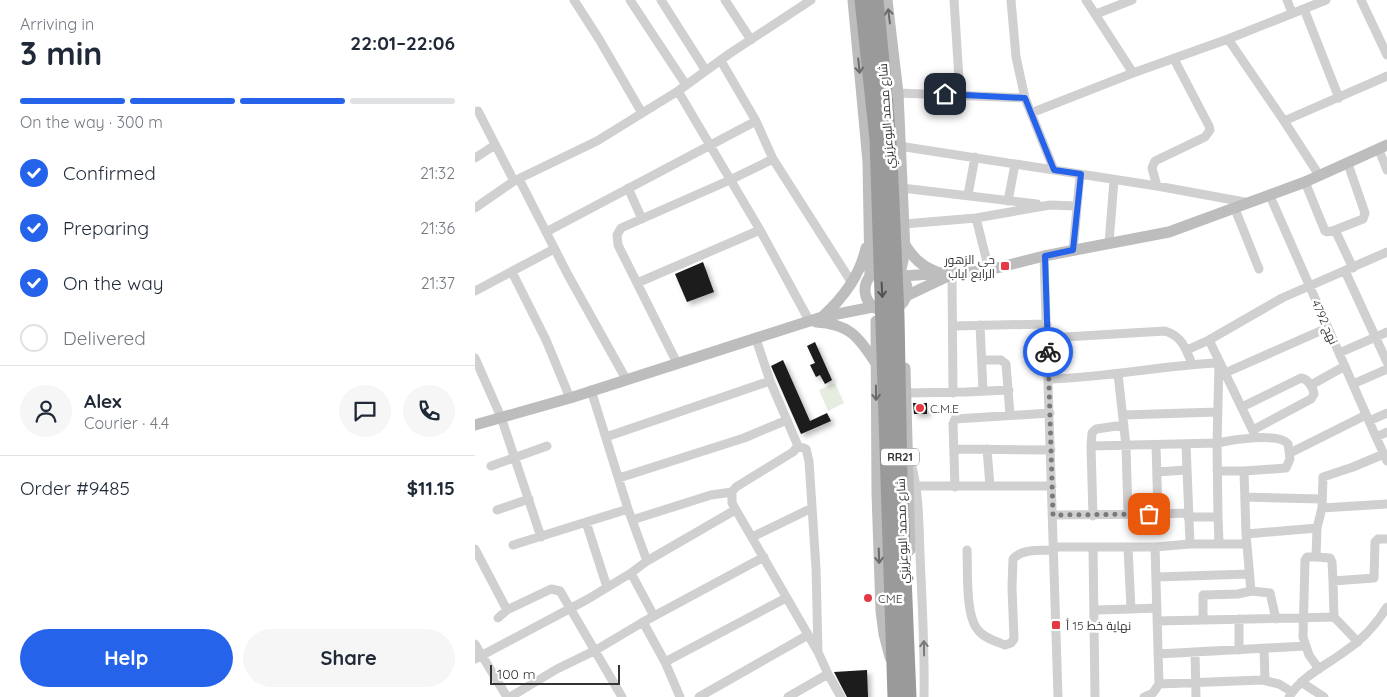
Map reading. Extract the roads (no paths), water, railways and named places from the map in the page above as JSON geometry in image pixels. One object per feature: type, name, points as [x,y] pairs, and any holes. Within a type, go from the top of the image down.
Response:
[{"type":"highway","name":"شارع محمد البوعزيزي","points":[[862,0],[877,139],[892,226]]},
{"type":"highway","name":"شارع محمد البوعزيزي","points":[[876,0],[888,130],[892,226]]},
{"type":"highway","name":"RR21","points":[[880,366],[891,335],[892,226]]},
{"type":"highway","name":"شارع محمد البوعزيزي","points":[[891,335],[900,479],[909,697]]},
{"type":"highway","name":"شارع محمد البوعزيزي","points":[[880,366],[895,697]]},
{"type":"main road","points":[[853,0],[868,162],[868,278],[864,293],[869,303],[875,308],[880,366]]},
{"type":"main road","points":[[887,0],[898,93],[901,188],[892,226],[915,260],[923,266],[942,273],[952,274]]},
{"type":"main road","points":[[826,316],[853,296],[868,278],[878,270],[887,268],[902,275],[952,274],[989,270],[1073,250],[1169,232],[1270,196],[1348,164],[1383,147]]},
{"type":"main road","points":[[826,316],[852,283],[863,261],[869,237]]},
{"type":"main road","points":[[904,243],[902,275],[907,286],[905,299],[906,393],[911,615],[907,654]]},
{"type":"main road","points":[[475,425],[570,398],[826,316],[875,308],[892,310],[905,299],[952,274]]},
{"type":"main road","points":[[810,322],[833,324],[848,329],[862,342],[880,366]]},
{"type":"street","points":[[573,0],[599,39],[642,113]]},
{"type":"street","points":[[630,0],[686,85]]},
{"type":"street","points":[[661,0],[706,71]]},
{"type":"street","points":[[725,0],[751,40]]},
{"type":"street","points":[[954,0],[961,95]]},
{"type":"street","points":[[1011,0],[1016,57],[1025,98],[1054,170]]},
{"type":"street","points":[[1086,0],[1133,72]]},
{"type":"street","points":[[1096,14],[1132,0]]},
{"type":"street","points":[[1287,0],[1292,13]]},
{"type":"street","points":[[1031,113],[1133,72],[1228,39],[1326,0]]},
{"type":"street","points":[[1361,0],[1387,55]]},
{"type":"street","points":[[475,207],[517,180],[597,141],[678,91],[804,1]]},
{"type":"street","points":[[1304,9],[1339,98]]},
{"type":"street","points":[[1228,39],[1319,175]]},
{"type":"street","points":[[1157,186],[1152,168],[1155,160],[1205,137],[1210,130],[1174,59]]},
{"type":"street","points":[[721,61],[756,121],[773,159],[852,283]]},
{"type":"street","points":[[1284,121],[1387,76]]},
{"type":"street","points":[[678,91],[760,230],[810,322]]},
{"type":"street","points":[[898,93],[1025,98]]},
{"type":"street","points":[[478,111],[495,145],[517,180],[626,379]]},
{"type":"street","points":[[546,232],[756,121]]},
{"type":"street","points":[[475,158],[495,145]]},
{"type":"street","points":[[899,146],[975,156],[1250,203]]},
{"type":"street","points":[[1383,147],[1387,170]]},
{"type":"street","points":[[969,195],[975,156]]},
{"type":"street","points":[[677,363],[618,245],[617,235],[621,228],[731,180],[773,159]]},
{"type":"street","points":[[1008,201],[1015,164]]},
{"type":"street","points":[[1305,182],[1327,232],[1363,220],[1365,215],[1348,164]]},
{"type":"street","points":[[1073,250],[1076,206],[1081,174]]},
{"type":"street","points":[[1109,243],[1114,180]]},
{"type":"street","points":[[628,188],[642,219]]},
{"type":"street","points":[[901,188],[1008,201],[1076,206]]},
{"type":"street","name":"نهج 4792","points":[[1270,196],[1385,457]]},
{"type":"street","points":[[892,226],[976,218],[1050,205]]},
{"type":"street","points":[[1235,209],[1259,269]]},
{"type":"street","points":[[976,218],[989,270]]},
{"type":"street","points":[[637,283],[760,230]]},
{"type":"street","points":[[1335,230],[1375,337],[1387,362]]},
{"type":"street","points":[[475,291],[554,249]]},
{"type":"street","points":[[1187,350],[1209,340],[1274,302],[1387,252]]},
{"type":"street","points":[[1045,256],[1058,697]]},
{"type":"street","points":[[512,272],[546,340],[570,398]]},
{"type":"street","points":[[952,274],[953,392]]},
{"type":"street","points":[[953,326],[1047,324]]},
{"type":"street","points":[[980,325],[983,391]]},
{"type":"street","points":[[1225,373],[1327,328]]},
{"type":"street","points":[[1048,338],[1165,331],[1180,338],[1192,364]]},
{"type":"street","points":[[1339,353],[1387,332]]},
{"type":"street","points":[[756,338],[770,381],[798,446],[806,449],[808,456],[818,652]]},
{"type":"street","points":[[1209,340],[1255,434]]},
{"type":"street","points":[[475,358],[516,457],[541,537]]},
{"type":"street","points":[[982,360],[1005,361],[1010,415]]},
{"type":"street","points":[[1048,379],[1081,378],[1192,364],[1219,363]]},
{"type":"street","points":[[1219,363],[1217,412],[1219,544]]},
{"type":"street","points":[[1311,385],[1345,366]]},
{"type":"street","points":[[1353,384],[1387,369]]},
{"type":"street","points":[[1119,374],[1126,446],[1127,514]]},
{"type":"street","points":[[1091,446],[1217,443],[1240,439],[1255,434],[1311,400],[1314,394],[1311,385],[1301,378],[1242,407]]},
{"type":"street","points":[[606,437],[770,381]]},
{"type":"street","points":[[591,390],[628,509],[647,561]]},
{"type":"street","points":[[906,393],[1009,390]]},
{"type":"street","points":[[1093,516],[1091,446],[1093,430],[1123,420],[1217,412]]},
{"type":"street","points":[[955,487],[953,424],[955,419],[1050,413]]},
{"type":"street","points":[[1290,453],[1367,418],[1387,413]]},
{"type":"street","points":[[619,478],[744,438],[787,420]]},
{"type":"street","points":[[1376,437],[1387,432]]},
{"type":"street","points":[[1217,471],[1286,468],[1290,462],[1290,453],[1285,440],[1255,434]]},
{"type":"street","points":[[1186,444],[1190,544]]},
{"type":"street","points":[[1155,445],[1158,514]]},
{"type":"street","points":[[491,466],[547,446]]},
{"type":"street","points":[[798,446],[793,452],[737,487],[732,492],[731,498],[735,510],[818,652],[841,697]]},
{"type":"street","points":[[954,449],[1051,450]]},
{"type":"street","points":[[987,449],[990,486]]},
{"type":"street","points":[[907,453],[912,465],[915,486],[923,610],[924,697]]},
{"type":"street","points":[[1316,557],[1317,528],[1322,503],[1323,477],[1385,457]]},
{"type":"street","points":[[1157,472],[1186,470]]},
{"type":"street","points":[[1244,471],[1251,592]]},
{"type":"street","points":[[915,486],[1053,486]]},
{"type":"street","points":[[632,520],[711,495],[732,492]]},
{"type":"street","points":[[1245,497],[1322,503],[1387,504]]},
{"type":"street","points":[[497,510],[529,499]]},
{"type":"street","points":[[751,537],[812,508]]},
{"type":"street","points":[[513,545],[628,509]]},
{"type":"street","points":[[478,657],[571,608],[735,510]]},
{"type":"street","points":[[1053,515],[1158,514],[1218,517]]},
{"type":"street","points":[[586,522],[607,587]]},
{"type":"street","points":[[967,550],[973,622],[981,633],[1005,645],[1011,643],[1014,639],[1013,559],[1018,554],[1054,549],[1093,547],[1129,548],[1219,544],[1317,528]]},
{"type":"street","points":[[1333,581],[1374,578],[1375,542],[1387,540]]},
{"type":"street","points":[[1093,547],[1095,697]]},
{"type":"street","points":[[1143,697],[1153,693],[1159,684],[1155,547]]},
{"type":"street","points":[[1129,548],[1131,610]]},
{"type":"street","points":[[475,549],[507,610]]},
{"type":"street","points":[[475,644],[478,657],[509,697],[764,557]]},
{"type":"street","points":[[1319,669],[1305,646],[1302,618],[1305,560],[1307,557],[1329,558],[1331,560],[1334,617],[1358,642]]},
{"type":"street","points":[[631,573],[654,616]]},
{"type":"street","points":[[1156,577],[1249,574]]},
{"type":"street","points":[[498,618],[507,610],[551,589],[560,591],[622,697]]},
{"type":"street","points":[[1203,620],[1201,597],[1204,594],[1251,592],[1270,593],[1276,619]]},
{"type":"street","points":[[665,662],[786,598]]},
{"type":"street","points":[[1095,610],[1157,608]]},
{"type":"street","points":[[1159,684],[1265,680],[1279,684],[1290,695],[1301,682],[1358,642],[1386,612]]},
{"type":"street","points":[[1157,620],[1334,617]]},
{"type":"street","points":[[1239,619],[1239,650]]},
{"type":"street","points":[[643,622],[665,662],[680,697]]},
{"type":"street","points":[[699,697],[808,635]]},
{"type":"street","points":[[1158,654],[1305,646]]},
{"type":"street","points":[[1263,648],[1265,680]]},
{"type":"street","points":[[1195,652],[1196,697]]},
{"type":"street","points":[[788,697],[828,674]]},
{"type":"street","points":[[1301,682],[1324,697]]},
{"type":"place","name":"حي الزهور الرابع اياب","points":[[1005,266]]},
{"type":"place","name":"C.M.E","points":[[920,408]]},
{"type":"place","name":"CME","points":[[868,598]]},
{"type":"place","name":"نهاية خط 15 أ","points":[[1056,625]]}]
